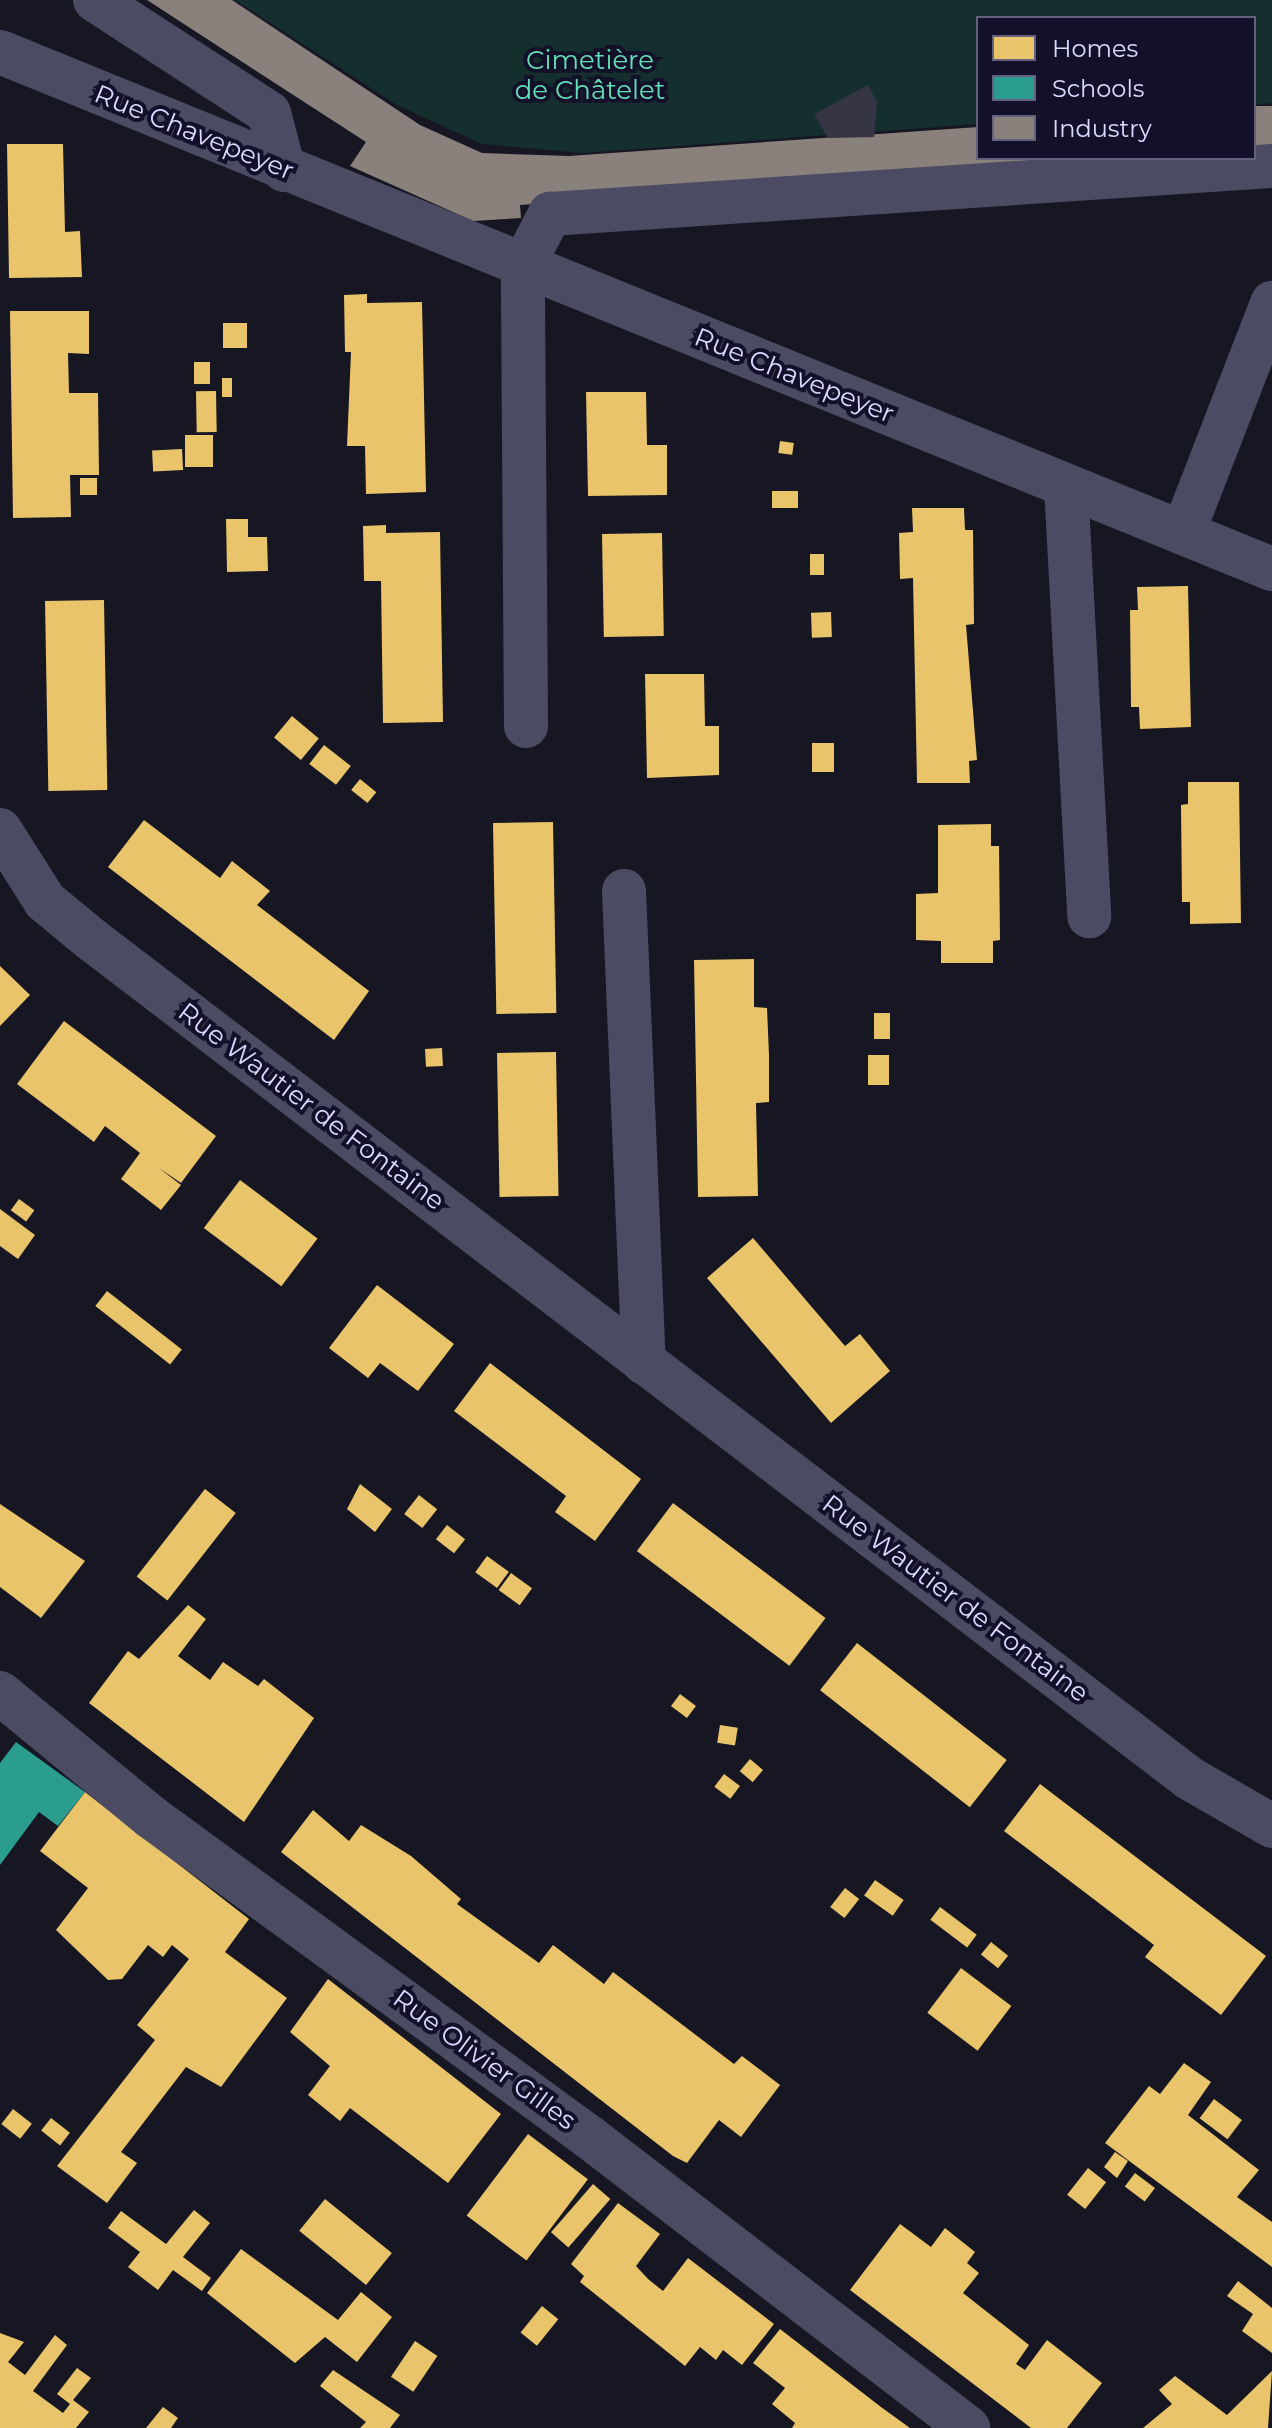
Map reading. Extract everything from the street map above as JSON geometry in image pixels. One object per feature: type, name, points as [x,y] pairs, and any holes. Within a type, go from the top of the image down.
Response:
[{"type":"street","points":[[95,0],[269,113],[284,170]]},
{"type":"street","name":"Rue Chavepeyer","points":[[0,52],[1272,569]]},
{"type":"street","points":[[526,726],[523,266],[550,214],[1272,166]]},
{"type":"street","points":[[1183,533],[1272,303]]},
{"type":"street","points":[[1066,486],[1089,916]]},
{"type":"street","name":"Rue Wautier de Fontaine","points":[[0,830],[45,901],[91,939],[1189,1778],[1272,1826]]},
{"type":"street","points":[[624,891],[644,1363]]},
{"type":"street","name":"Rue Olivier Gilles","points":[[0,1693],[151,1817],[589,2137],[968,2428]]},
{"type":"green space","name":"Cimetière de Châtelet","points":[[235,0],[1272,0],[1272,103],[1256,105],[1256,16],[976,16],[976,124],[581,153],[482,144],[397,105]]},
{"type":"building: Homes","points":[[7,144],[63,144],[65,232],[80,231],[82,277],[9,278]]},
{"type":"building: Homes","points":[[367,294],[367,303],[422,302],[426,492],[366,494],[365,446],[347,446],[351,352],[345,352],[344,295]]},
{"type":"building: Homes","points":[[10,311],[89,311],[89,354],[68,353],[69,393],[98,393],[99,475],[70,475],[71,517],[13,518]]},
{"type":"building: Homes","points":[[223,323],[247,323],[247,348],[223,348]]},
{"type":"building: Homes","points":[[194,362],[210,362],[210,384],[194,384]]},
{"type":"building: Homes","points":[[222,378],[232,378],[232,397],[222,397]]},
{"type":"building: Homes","points":[[196,391],[216,391],[217,432],[197,432]]},
{"type":"building: Homes","points":[[586,392],[646,392],[647,445],[667,445],[667,495],[588,496]]},
{"type":"building: Homes","points":[[185,435],[213,435],[213,467],[185,467]]},
{"type":"building: Homes","points":[[780,441],[794,443],[792,455],[778,453]]},
{"type":"building: Homes","points":[[182,449],[183,470],[153,472],[152,451]]},
{"type":"building: Homes","points":[[80,478],[97,478],[97,495],[80,495]]},
{"type":"building: Homes","points":[[772,491],[798,491],[798,508],[772,508]]},
{"type":"building: Homes","points":[[912,508],[964,508],[965,530],[973,530],[974,624],[966,625],[977,760],[969,761],[970,783],[917,783],[913,578],[900,579],[899,533],[913,532]]},
{"type":"building: Homes","points":[[226,519],[248,519],[248,537],[267,537],[268,571],[227,572]]},
{"type":"building: Homes","points":[[386,525],[386,533],[440,532],[443,722],[383,723],[381,581],[364,581],[363,526]]},
{"type":"building: Homes","points":[[662,533],[664,636],[604,637],[602,534]]},
{"type":"building: Homes","points":[[810,554],[824,554],[824,575],[810,575]]},
{"type":"building: Homes","points":[[1188,586],[1191,727],[1140,729],[1139,707],[1131,707],[1130,610],[1138,610],[1137,587]]},
{"type":"building: Homes","points":[[104,600],[107,790],[48,791],[45,601]]},
{"type":"building: Homes","points":[[831,612],[832,637],[812,638],[811,613]]},
{"type":"building: Homes","points":[[645,674],[704,674],[705,726],[719,726],[719,775],[647,778]]},
{"type":"building: Homes","points":[[292,716],[319,738],[301,760],[274,737]]},
{"type":"building: Homes","points":[[812,743],[834,743],[834,772],[812,772]]},
{"type":"building: Homes","points":[[324,745],[351,766],[336,785],[309,764]]},
{"type":"building: Homes","points":[[360,779],[376,792],[368,803],[351,790]]},
{"type":"building: Homes","points":[[1188,782],[1239,782],[1241,923],[1190,924],[1190,902],[1182,902],[1181,805],[1188,804]]},
{"type":"building: Homes","points":[[144,820],[220,878],[232,861],[270,891],[257,905],[369,991],[334,1040],[108,867]]},
{"type":"building: Homes","points":[[553,822],[556,1013],[496,1014],[493,823]]},
{"type":"building: Homes","points":[[991,824],[991,846],[999,846],[1000,940],[993,941],[993,963],[941,963],[941,941],[916,940],[916,894],[938,893],[938,825]]},
{"type":"building: Homes","points":[[754,959],[754,1007],[767,1008],[769,1055],[769,1102],[756,1103],[758,1196],[698,1197],[694,960]]},
{"type":"building: Homes","points":[[0,966],[30,995],[0,1026]]},
{"type":"building: Homes","points":[[874,1013],[890,1013],[890,1039],[874,1039]]},
{"type":"building: Homes","points":[[64,1021],[216,1136],[181,1183],[159,1168],[181,1185],[161,1210],[121,1179],[140,1153],[105,1126],[94,1142],[17,1084]]},
{"type":"building: Homes","points":[[442,1048],[443,1066],[426,1067],[425,1049]]},
{"type":"building: Homes","points":[[556,1052],[559,1196],[500,1197],[497,1053]]},
{"type":"building: Homes","points":[[868,1055],[889,1055],[889,1085],[868,1085]]},
{"type":"building: Homes","points":[[240,1180],[317,1238],[281,1286],[204,1228]]},
{"type":"building: Homes","points":[[19,1199],[34,1210],[26,1221],[11,1210]]},
{"type":"building: Homes","points":[[0,1209],[35,1235],[18,1259],[0,1246]]},
{"type":"building: Homes","points":[[753,1238],[845,1346],[860,1334],[890,1371],[831,1423],[707,1278]]},
{"type":"building: Homes","points":[[377,1285],[454,1344],[418,1391],[380,1363],[368,1378],[329,1348]]},
{"type":"building: Homes","points":[[107,1291],[182,1349],[170,1364],[95,1306]]},
{"type":"building: Homes","points":[[490,1363],[641,1479],[595,1541],[555,1512],[566,1496],[454,1411]]},
{"type":"building: Homes","points":[[360,1484],[392,1509],[375,1532],[347,1509]]},
{"type":"building: Homes","points":[[205,1489],[236,1513],[167,1600],[137,1576]]},
{"type":"building: Homes","points":[[419,1495],[437,1509],[422,1528],[404,1514]]},
{"type":"building: Homes","points":[[673,1503],[826,1618],[789,1666],[637,1551]]},
{"type":"building: Homes","points":[[0,1504],[85,1561],[41,1618],[0,1587]]},
{"type":"building: Homes","points":[[447,1525],[465,1539],[454,1553],[436,1539]]},
{"type":"building: Homes","points":[[487,1556],[509,1572],[497,1588],[475,1572]]},
{"type":"building: Homes","points":[[511,1573],[532,1588],[520,1605],[499,1590]]},
{"type":"building: Homes","points":[[188,1605],[206,1619],[178,1656],[210,1680],[223,1662],[258,1686],[264,1679],[314,1718],[244,1822],[89,1703],[128,1651],[139,1659]]},
{"type":"building: Homes","points":[[857,1643],[1007,1760],[970,1807],[820,1690]]},
{"type":"building: Homes","points":[[680,1694],[696,1706],[687,1718],[671,1706]]},
{"type":"building: Homes","points":[[720,1725],[738,1728],[735,1746],[717,1743]]},
{"type":"building: Homes","points":[[750,1759],[763,1770],[753,1782],[740,1771]]},
{"type":"building: Homes","points":[[724,1774],[740,1786],[730,1799],[714,1787]]},
{"type":"building: Homes","points":[[1040,1784],[1266,1956],[1221,2015],[1145,1957],[1154,1945],[1004,1831]]},
{"type":"building: Homes","points":[[85,1792],[249,1919],[225,1952],[287,1998],[221,2087],[186,2067],[121,2152],[137,2163],[107,2203],[57,2166],[155,2040],[137,2025],[189,1959],[172,1945],[163,1957],[148,1945],[122,1979],[108,1980],[56,1930],[88,1888],[40,1851]]},
{"type":"building: Homes","points":[[313,1810],[349,1841],[361,1825],[411,1856],[461,1899],[457,1904],[539,1963],[553,1945],[604,1984],[613,1972],[734,2064],[742,2056],[780,2085],[741,2137],[719,2120],[687,2163],[673,2156],[281,1852]]},
{"type":"building: Homes","points":[[875,1880],[904,1900],[893,1916],[864,1896]]},
{"type":"building: Homes","points":[[845,1888],[859,1899],[844,1918],[830,1907]]},
{"type":"building: Homes","points":[[940,1907],[977,1935],[967,1947],[930,1920]]},
{"type":"building: Homes","points":[[991,1942],[1008,1956],[998,1968],[981,1954]]},
{"type":"building: Homes","points":[[961,1968],[1011,2006],[978,2051],[927,2013]]},
{"type":"building: Homes","points":[[328,1979],[501,2114],[448,2183],[350,2108],[340,2121],[308,2095],[330,2066],[290,2032]]},
{"type":"building: Homes","points":[[1184,2063],[1211,2082],[1188,2115],[1259,2170],[1237,2197],[1272,2222],[1272,2267],[1105,2143],[1149,2086],[1160,2094]]},
{"type":"building: Homes","points":[[1214,2099],[1242,2120],[1228,2139],[1200,2118]]},
{"type":"building: Homes","points":[[13,2109],[32,2124],[20,2139],[1,2124]]},
{"type":"building: Homes","points":[[51,2118],[70,2133],[60,2145],[41,2131]]},
{"type":"building: Homes","points":[[528,2134],[588,2179],[527,2261],[467,2215]]},
{"type":"building: Homes","points":[[1115,2152],[1128,2161],[1117,2178],[1104,2167]]},
{"type":"building: Homes","points":[[1088,2168],[1106,2182],[1085,2209],[1067,2195]]},
{"type":"building: Homes","points":[[1135,2173],[1155,2188],[1145,2202],[1125,2187]]},
{"type":"building: Homes","points":[[593,2184],[610,2199],[568,2247],[551,2232]]},
{"type":"building: Homes","points":[[325,2199],[392,2253],[366,2285],[299,2231]]},
{"type":"building: Homes","points":[[618,2203],[660,2234],[636,2266],[663,2291],[688,2258],[774,2324],[742,2365],[723,2350],[716,2360],[700,2347],[685,2366],[580,2282],[584,2276],[571,2264]]},
{"type":"building: Homes","points":[[194,2210],[210,2223],[183,2257],[211,2278],[202,2291],[173,2270],[158,2290],[128,2267],[140,2252],[108,2228],[121,2211],[166,2244]]},
{"type":"building: Homes","points":[[900,2224],[931,2247],[945,2228],[975,2252],[967,2263],[979,2273],[963,2293],[1029,2345],[1016,2364],[1025,2370],[1047,2340],[1102,2383],[1067,2428],[1031,2428],[850,2290]]},
{"type":"building: Homes","points":[[241,2249],[338,2320],[361,2292],[392,2317],[357,2362],[325,2337],[295,2363],[207,2293]]},
{"type":"building: Homes","points":[[1238,2281],[1272,2308],[1272,2353],[1242,2331],[1253,2314],[1227,2296]]},
{"type":"building: Homes","points":[[542,2306],[558,2319],[537,2346],[521,2332]]},
{"type":"building: Homes","points":[[780,2329],[910,2428],[792,2428],[795,2423],[772,2404],[785,2388],[753,2363]]},
{"type":"building: Homes","points":[[0,2333],[24,2342],[8,2362],[25,2375],[55,2335],[67,2345],[33,2391],[63,2413],[70,2404],[57,2394],[77,2368],[91,2378],[73,2400],[89,2412],[76,2428],[0,2428]]},
{"type":"building: Homes","points":[[415,2341],[437,2356],[413,2392],[391,2377]]},
{"type":"building: Homes","points":[[333,2370],[400,2415],[390,2428],[360,2428],[366,2422],[320,2386]]},
{"type":"building: Homes","points":[[1272,2371],[1268,2428],[1143,2428],[1172,2404],[1159,2390],[1175,2376],[1227,2415]]},
{"type":"building: Homes","points":[[163,2407],[178,2418],[171,2428],[146,2428]]},
{"type":"building: Schools","points":[[16,1742],[85,1792],[58,1826],[39,1812],[0,1865],[0,1763]]},
{"type":"building: Industry","points":[[147,0],[232,0],[420,125],[482,153],[569,156],[976,127],[976,160],[1161,160],[520,205],[521,218],[473,221],[350,166],[366,142]]},
{"type":"building: Industry","points":[[1256,106],[1272,106],[1272,152],[1256,152]]},
{"type":"building: Other","points":[[868,85],[877,102],[874,137],[828,138],[814,114]]}]
